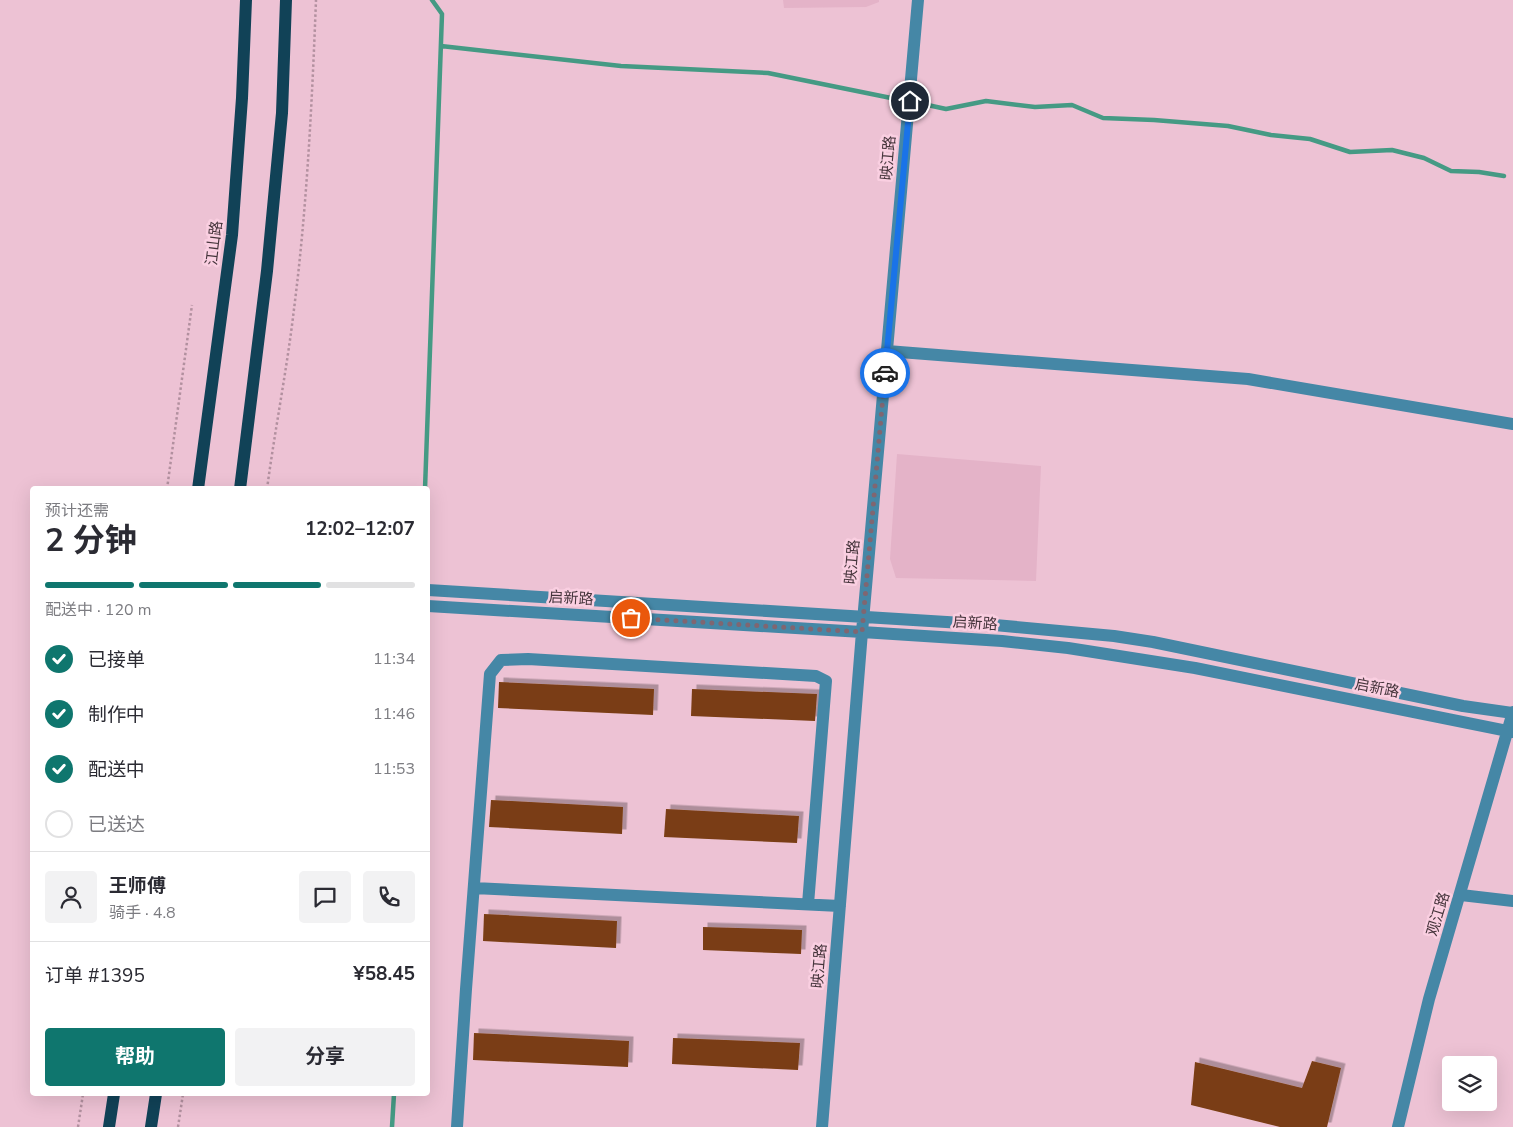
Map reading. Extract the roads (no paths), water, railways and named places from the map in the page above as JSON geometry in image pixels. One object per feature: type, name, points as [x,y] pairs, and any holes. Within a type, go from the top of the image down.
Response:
[{"type":"main road","name":"江山路","points":[[198,486],[232,235],[242,98],[246,0]]},
{"type":"main road","points":[[240,486],[267,271],[282,113],[286,0]]},
{"type":"main road","points":[[109,1127],[114,1096]]},
{"type":"main road","points":[[151,1127],[156,1096]]},
{"type":"street","name":"映江路","points":[[822,1127],[863,617],[918,0]]},
{"type":"street","points":[[887,351],[1248,379],[1513,424]]},
{"type":"street","name":"启新路","points":[[430,590],[995,625],[1114,636],[1153,642],[1463,706],[1513,713]]},
{"type":"street","name":"启新路","points":[[430,606],[1002,641],[1195,668],[1511,732]]},
{"type":"street","points":[[457,1127],[490,674],[501,660],[528,659],[816,676],[826,681],[808,904]]},
{"type":"street","name":"观江路","points":[[1398,1127],[1430,999],[1511,732],[1513,713]]},
{"type":"street","points":[[474,888],[840,906]]},
{"type":"street","points":[[1461,895],[1513,901]]},
{"type":"waterway","points":[[425,486],[442,14],[432,0]]},
{"type":"waterway","points":[[441,46],[621,66],[768,73],[896,99]]},
{"type":"waterway","points":[[923,104],[946,109],[986,101],[1035,107],[1072,105],[1103,118],[1228,126],[1271,135],[1310,139],[1350,152],[1392,150],[1424,158],[1451,171],[1479,172],[1504,176]]},
{"type":"waterway","points":[[392,1127],[394,1096]]}]
